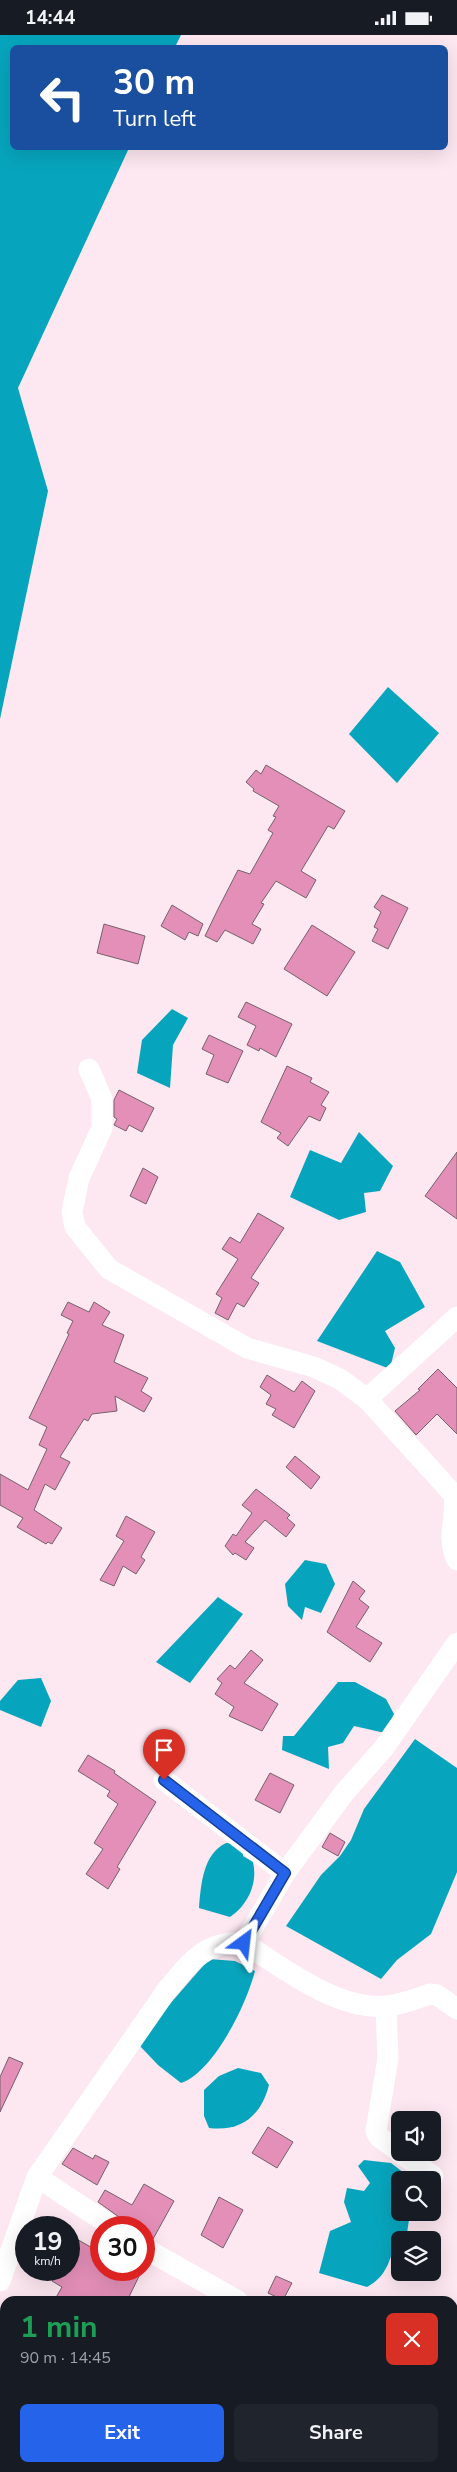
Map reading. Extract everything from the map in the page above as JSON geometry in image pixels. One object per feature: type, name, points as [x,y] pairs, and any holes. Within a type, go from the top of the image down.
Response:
[{"type":"street","points":[[89,1069],[102,1099],[102,1128],[80,1178],[72,1212],[75,1227],[109,1269],[247,1348],[314,1367],[340,1379],[367,1399],[454,1495],[457,1509],[452,1542],[457,1560]]},
{"type":"street","points":[[367,1399],[457,1317]]},
{"type":"street","points":[[244,1943],[285,1873],[344,1793],[383,1749],[457,1643]]},
{"type":"street","points":[[164,1780],[285,1873]]},
{"type":"street","points":[[0,2281],[36,2177],[167,1990],[188,1964],[213,1946],[229,1942],[244,1943],[326,1993],[367,2005],[386,2007],[430,1994],[437,1995],[457,2009]]},
{"type":"street","points":[[386,2007],[388,2058],[376,2131],[379,2137],[391,2146]]},
{"type":"street","points":[[412,2161],[426,2171]]},
{"type":"street","points":[[36,2177],[96,2216]]},
{"type":"street","points":[[155,2254],[229,2296]]},
{"type":"water","points":[[0,35],[181,35],[176,45],[10,45],[10,150],[128,150],[18,388],[48,491],[0,719]]},
{"type":"water","points":[[388,687],[439,733],[397,783],[349,734]]},
{"type":"water","points":[[172,1009],[188,1018],[173,1045],[170,1088],[137,1073],[142,1040]]},
{"type":"water","points":[[359,1132],[393,1166],[380,1191],[364,1193],[366,1212],[339,1220],[290,1197],[310,1150],[341,1163]]},
{"type":"water","points":[[377,1251],[400,1262],[425,1307],[385,1331],[395,1348],[390,1369],[317,1341]]},
{"type":"water","points":[[305,1560],[326,1564],[335,1584],[321,1613],[305,1607],[302,1620],[288,1606],[285,1584]]},
{"type":"water","points":[[218,1597],[243,1614],[190,1683],[156,1662]]},
{"type":"water","points":[[41,1678],[51,1701],[41,1727],[0,1710],[0,1701],[18,1680]]},
{"type":"water","points":[[338,1682],[355,1682],[386,1699],[394,1714],[385,1733],[354,1726],[343,1743],[328,1747],[329,1769],[282,1750],[283,1736],[294,1736]]},
{"type":"water","points":[[415,1739],[457,1768],[457,1872],[431,1934],[397,1960],[381,1979],[286,1926],[321,1875],[340,1856],[351,1840],[364,1809]]},
{"type":"water","points":[[226,1843],[243,1844],[243,1856],[253,1862],[254,1870],[253,1885],[247,1900],[230,1917],[199,1908],[202,1880],[208,1862],[212,1854]]},
{"type":"water","points":[[209,1959],[235,1961],[255,1971],[237,2018],[217,2051],[193,2076],[181,2083],[158,2065],[139,2045],[162,2013]]},
{"type":"water","points":[[238,2068],[261,2073],[269,2085],[261,2105],[248,2120],[240,2124],[220,2129],[209,2128],[204,2116],[204,2090],[219,2076]]},
{"type":"water","points":[[364,2160],[391,2163],[401,2171],[391,2171],[391,2221],[409,2221],[407,2231],[391,2231],[391,2256],[389,2262],[379,2279],[367,2287],[319,2273],[330,2231],[351,2222],[344,2202],[347,2188],[364,2191],[370,2183],[358,2166]]},
{"type":"building","points":[[266,765],[345,811],[334,829],[328,826],[301,871],[316,880],[306,898],[276,881],[261,903],[264,904],[252,924],[261,929],[253,944],[225,930],[217,942],[205,936],[238,870],[250,874],[273,833],[268,830],[276,817],[273,816],[279,806],[253,791],[254,789],[246,782],[256,770],[261,774]]},
{"type":"building","points":[[382,895],[408,908],[388,949],[372,941],[378,929],[374,927],[381,912],[374,907]]},
{"type":"building","points":[[172,905],[203,924],[198,936],[189,932],[185,940],[161,926]]},
{"type":"building","points":[[104,924],[145,936],[138,964],[97,953]]},
{"type":"building","points":[[312,925],[355,952],[327,996],[284,969]]},
{"type":"building","points":[[246,1002],[292,1024],[276,1057],[260,1048],[259,1051],[247,1045],[256,1026],[238,1017]]},
{"type":"building","points":[[209,1035],[243,1051],[228,1083],[206,1074],[214,1055],[202,1049]]},
{"type":"building","points":[[287,1066],[312,1078],[310,1082],[329,1092],[321,1105],[326,1108],[320,1121],[309,1116],[288,1146],[277,1138],[281,1133],[261,1122]]},
{"type":"building","points":[[119,1090],[154,1108],[142,1132],[129,1125],[126,1131],[114,1125],[117,1119],[114,1117],[114,1100]]},
{"type":"building","points":[[457,1152],[457,1219],[425,1196]]},
{"type":"building","points":[[143,1168],[158,1177],[146,1204],[130,1196]]},
{"type":"building","points":[[258,1213],[284,1228],[251,1278],[259,1283],[244,1307],[237,1303],[228,1320],[215,1313],[222,1298],[216,1294],[238,1259],[222,1249],[230,1237],[240,1243]]},
{"type":"building","points":[[68,1302],[89,1312],[94,1302],[110,1312],[102,1325],[124,1335],[114,1362],[148,1378],[141,1391],[152,1398],[144,1412],[115,1396],[117,1411],[92,1414],[88,1421],[84,1419],[60,1457],[70,1462],[55,1490],[45,1484],[34,1510],[62,1528],[52,1544],[48,1542],[46,1544],[17,1527],[23,1518],[0,1505],[0,1474],[28,1490],[47,1449],[39,1445],[47,1427],[29,1418],[69,1334],[67,1333],[73,1321],[61,1315]]},
{"type":"building","points":[[438,1369],[457,1388],[457,1434],[437,1414],[416,1435],[395,1411],[420,1390],[418,1389]]},
{"type":"building","points":[[267,1375],[294,1392],[302,1381],[315,1391],[294,1428],[272,1415],[276,1409],[266,1404],[271,1395],[260,1387]]},
{"type":"building","points":[[295,1456],[320,1477],[311,1489],[286,1467]]},
{"type":"building","points":[[256,1489],[290,1515],[287,1518],[295,1525],[286,1537],[265,1520],[245,1542],[254,1548],[246,1560],[235,1553],[233,1555],[225,1546],[233,1534],[236,1536],[252,1513],[242,1505]]},
{"type":"building","points":[[126,1516],[155,1532],[141,1557],[145,1560],[136,1574],[123,1566],[114,1586],[100,1580],[124,1541],[116,1536]]},
{"type":"building","points":[[353,1581],[365,1591],[359,1599],[369,1607],[356,1627],[382,1643],[370,1662],[327,1632]]},
{"type":"building","points":[[251,1650],[263,1660],[244,1683],[278,1704],[262,1731],[229,1716],[234,1707],[215,1694],[222,1683],[217,1679],[230,1665],[235,1669]]},
{"type":"building","points":[[88,1755],[115,1771],[114,1773],[156,1802],[117,1867],[120,1869],[108,1889],[86,1874],[103,1849],[94,1843],[118,1804],[107,1796],[110,1791],[78,1771]]},
{"type":"building","points":[[270,1773],[294,1785],[280,1813],[255,1800]]},
{"type":"building","points":[[330,1833],[345,1842],[338,1856],[322,1847]]},
{"type":"building","points":[[9,2057],[23,2063],[0,2112],[0,2077]]},
{"type":"building","points":[[268,2127],[293,2142],[277,2168],[252,2153]]},
{"type":"building","points":[[73,2148],[93,2159],[95,2155],[109,2162],[97,2185],[62,2164]]},
{"type":"building","points":[[144,2184],[174,2201],[155,2235],[155,2216],[118,2216],[98,2202],[105,2190],[132,2205]]},
{"type":"building","points":[[219,2197],[243,2210],[223,2248],[201,2235]]},
{"type":"building","points":[[80,2241],[90,2247],[90,2281],[137,2281],[129,2296],[57,2296],[62,2287],[52,2281],[80,2281]]},
{"type":"building","points":[[276,2276],[292,2283],[285,2296],[274,2296],[268,2293]]},
{"type":"route","points":[[164,1780],[229,1828],[285,1873],[244,1943]]}]
